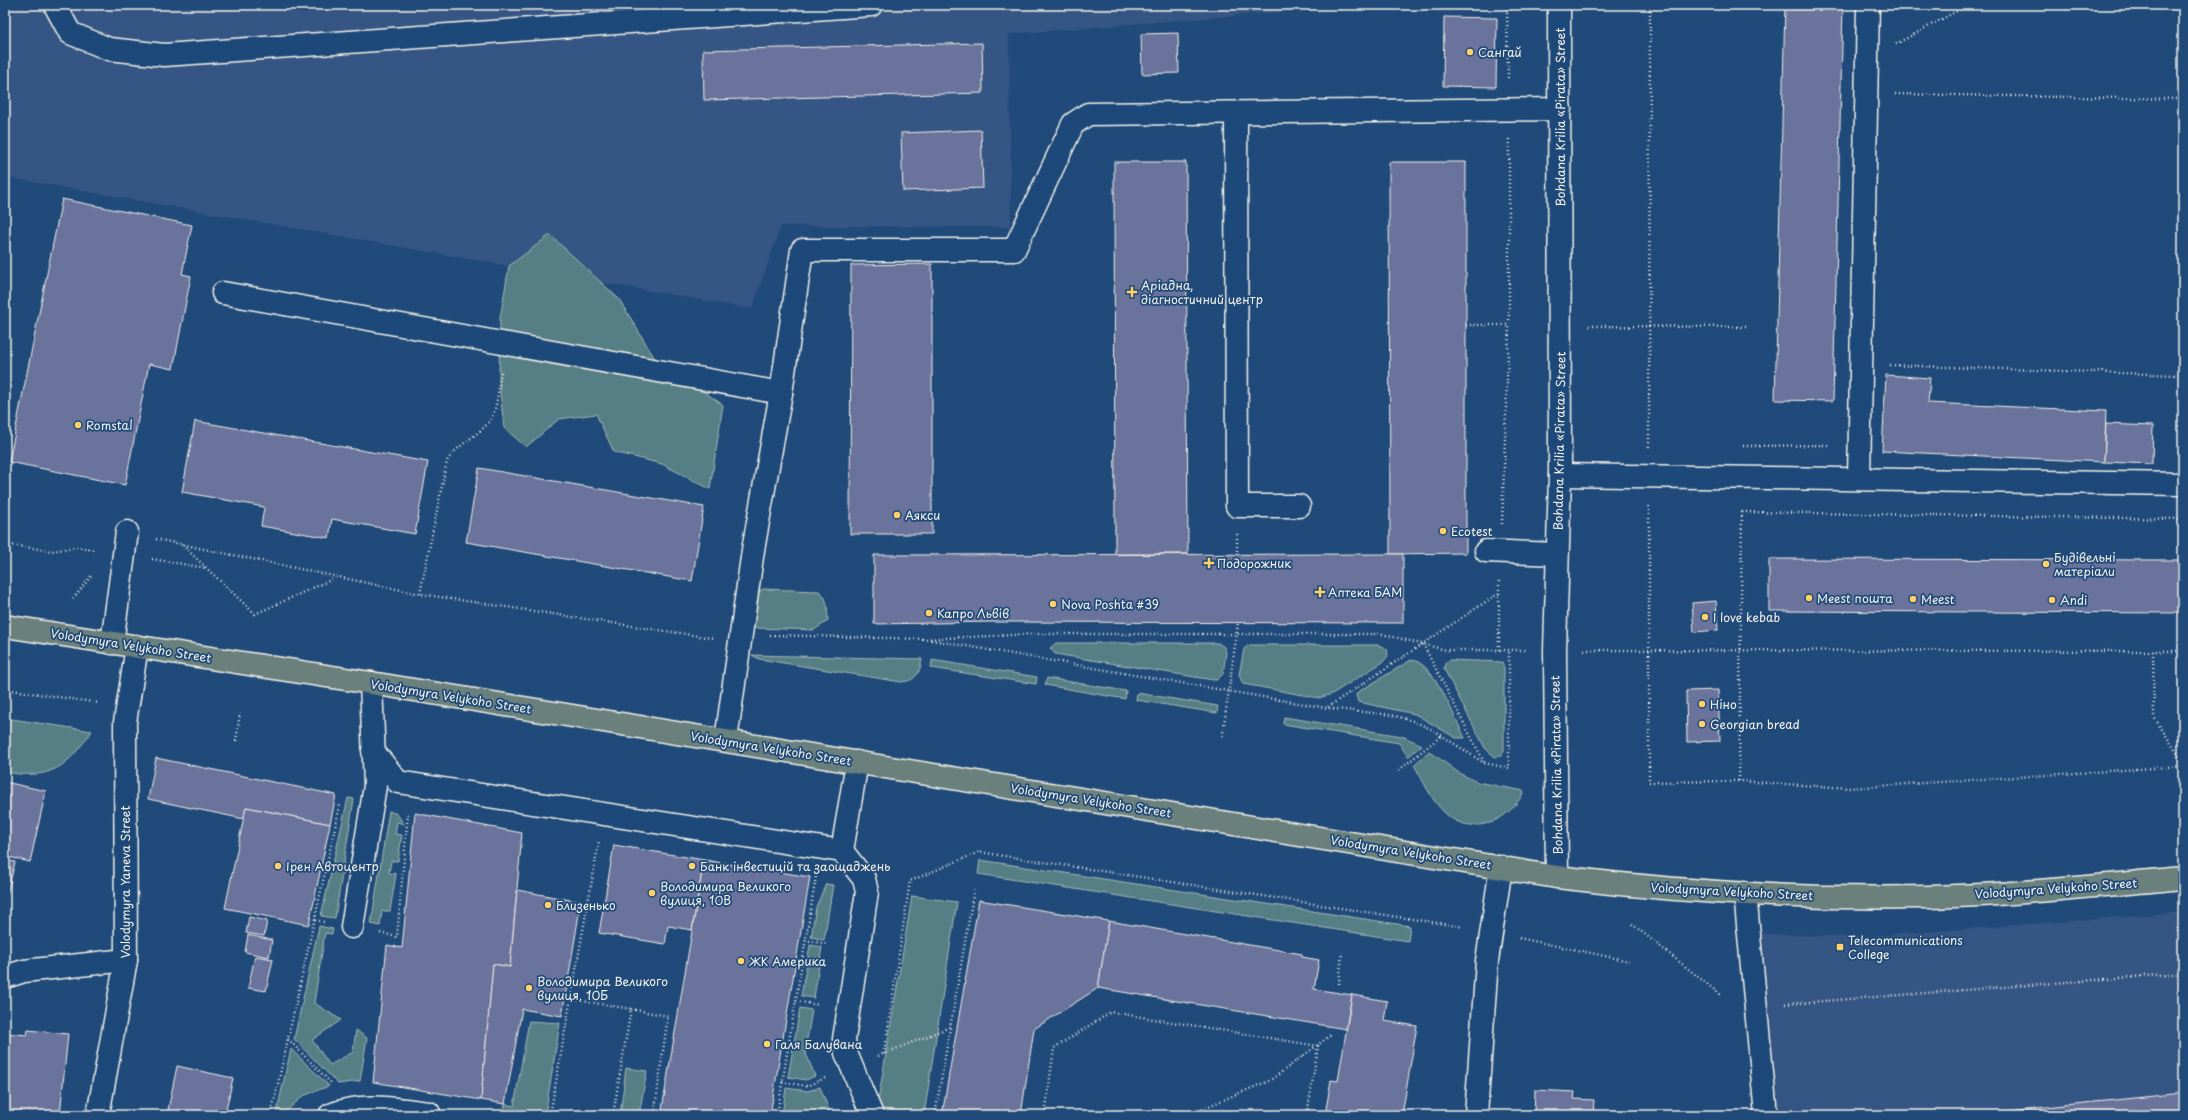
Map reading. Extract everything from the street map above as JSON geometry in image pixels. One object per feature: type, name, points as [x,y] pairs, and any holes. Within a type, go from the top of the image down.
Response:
[{"type":"main road","name":"Volodymyra Velykoho Street","points":[[5,626],[726,740],[1557,877],[1632,886],[1745,893],[1854,896],[1981,895],[2183,878]]},
{"type":"street","points":[[55,5],[70,33],[109,49],[164,55],[859,5]]},
{"type":"street","name":"Bohdana Krilia «Pirata» Street","points":[[1557,877],[1555,650],[1560,475],[1559,5]]},
{"type":"street","points":[[1859,478],[1868,5]]},
{"type":"street","points":[[726,740],[753,550],[781,393],[802,250],[1014,250],[1073,124],[1088,114],[1560,109]]},
{"type":"street","points":[[1236,113],[1237,506],[1299,506]]},
{"type":"street","points":[[223,293],[781,393]]},
{"type":"street","points":[[1560,475],[1859,478],[2183,484]]},
{"type":"street","points":[[112,643],[127,532]]},
{"type":"street","points":[[1493,551],[1557,554]]},
{"type":"street","name":"Volodymyra Yaneva Street","points":[[98,1115],[126,960],[125,722],[138,647]]},
{"type":"street","points":[[352,927],[375,786],[371,683]]},
{"type":"street","points":[[373,751],[398,782],[842,851],[864,879],[867,892],[844,1039],[846,1053],[872,1115]]},
{"type":"street","points":[[842,851],[857,762]]},
{"type":"street","points":[[1476,1115],[1488,961],[1501,867]]},
{"type":"street","points":[[1745,893],[1766,1115]]},
{"type":"street","points":[[5,978],[24,971],[126,960]]},
{"type":"street","points":[[330,1115],[348,1109],[366,1107],[429,1113]]},
{"type":"path","points":[[1499,650],[1499,592],[1493,551],[1509,325],[1509,109],[1507,5]]},
{"type":"path","points":[[1650,5],[1648,782],[1739,780],[1849,788],[2183,766]]},
{"type":"path","points":[[1867,60],[1968,5]]},
{"type":"path","points":[[1890,94],[2183,99]]},
{"type":"path","points":[[2183,297],[2179,375],[2183,381]]},
{"type":"path","points":[[1466,325],[1509,325]]},
{"type":"path","points":[[1560,325],[1746,327]]},
{"type":"path","points":[[420,594],[447,461],[452,453],[488,423],[493,414],[506,344]]},
{"type":"path","points":[[1882,364],[2179,375]]},
{"type":"path","points":[[1743,446],[1860,445]]},
{"type":"path","points":[[1739,780],[1742,477]]},
{"type":"path","points":[[1742,512],[2183,519]]},
{"type":"path","points":[[335,578],[255,614],[181,545],[335,578],[420,594],[713,638]]},
{"type":"path","points":[[1327,708],[1499,592]]},
{"type":"path","points":[[1222,740],[1238,623]]},
{"type":"path","points":[[767,635],[925,639],[1033,634],[1382,634],[1446,650],[1509,650],[1509,768],[1484,763],[1442,736],[1413,721],[1392,715],[1327,708],[925,639]]},
{"type":"path","points":[[1422,644],[1484,763]]},
{"type":"path","points":[[1648,649],[2183,651]]},
{"type":"path","points":[[2153,650],[2154,717],[2183,762]]},
{"type":"path","points":[[5,689],[98,702]]},
{"type":"path","points":[[236,741],[240,713]]},
{"type":"path","points":[[1400,770],[1442,736]]},
{"type":"path","points":[[271,1115],[340,804]]},
{"type":"path","points":[[352,927],[397,937],[408,810]]},
{"type":"path","points":[[550,1115],[599,838]]},
{"type":"path","points":[[950,1027],[884,1054],[910,881],[980,852],[1441,922],[1629,961]]},
{"type":"path","points":[[777,1115],[817,870]]},
{"type":"path","points":[[935,1115],[974,890]]},
{"type":"path","points":[[1632,924],[1721,995]]},
{"type":"path","points":[[805,940],[828,944]]},
{"type":"path","points":[[1339,984],[1342,952]]},
{"type":"path","points":[[1756,1006],[2183,973]]},
{"type":"path","points":[[570,999],[668,1016],[654,1115]]},
{"type":"path","points":[[796,1001],[818,1005]]},
{"type":"path","points":[[613,1115],[631,1009]]},
{"type":"path","points":[[1045,1115],[1054,1048],[1111,1012],[1318,1046]]},
{"type":"path","points":[[1188,1115],[1271,1080],[1331,1035]]},
{"type":"path","points":[[288,1039],[333,1084]]},
{"type":"path","points":[[1307,1115],[1318,1046]]},
{"type":"path","points":[[782,1082],[807,1086],[822,1079]]},
{"type":"shaded area","points":[[5,5],[1367,5],[1009,34],[1011,227],[781,226],[752,309],[5,177]]},
{"type":"shaded area","points":[[2183,912],[2183,1115],[1760,1115],[1752,1010],[1737,933],[1862,937]]},
{"type":"green space","points":[[550,235],[619,299],[654,357],[723,405],[710,489],[662,464],[614,452],[596,414],[559,419],[526,447],[504,428],[499,382],[500,318],[509,266]]},
{"type":"green space","points":[[763,589],[819,591],[826,601],[828,621],[814,630],[754,628],[751,623],[753,595]]},
{"type":"green space","points":[[1056,643],[1218,643],[1224,647],[1226,653],[1223,674],[1217,680],[1213,680],[1055,654],[1050,648]]},
{"type":"green space","points":[[1249,645],[1379,645],[1387,649],[1388,656],[1383,662],[1332,694],[1319,698],[1243,684],[1239,675],[1244,649]]},
{"type":"green space","points":[[752,655],[922,659],[920,668],[914,678],[901,682],[759,659]]},
{"type":"green space","points":[[932,660],[1037,677],[1036,684],[931,668]]},
{"type":"green space","points":[[1411,660],[1419,663],[1435,680],[1465,738],[1456,738],[1415,714],[1358,702],[1356,695],[1358,692]]},
{"type":"green space","points":[[1450,660],[1502,662],[1504,668],[1504,751],[1501,756],[1495,757],[1485,748],[1444,669],[1445,663]]},
{"type":"green space","points":[[1047,678],[1126,691],[1125,699],[1045,685]]},
{"type":"green space","points":[[1137,693],[1218,706],[1217,713],[1136,700]]},
{"type":"green space","points":[[1284,717],[1402,736],[1422,745],[1408,757],[1399,743],[1283,724]]},
{"type":"green space","points":[[5,718],[92,731],[74,754],[56,768],[35,774],[5,772]]},
{"type":"green space","points":[[1429,751],[1459,773],[1477,782],[1524,791],[1518,802],[1510,811],[1489,823],[1477,825],[1466,824],[1454,820],[1435,802],[1414,765]]},
{"type":"green space","points":[[348,798],[354,799],[335,918],[321,916]]},
{"type":"green space","points":[[389,811],[397,814],[404,824],[397,822],[395,834],[402,835],[398,861],[391,861],[389,873],[396,874],[390,911],[382,911],[380,926],[371,924]]},
{"type":"green space","points":[[980,860],[1410,926],[1408,941],[978,874]]},
{"type":"green space","points":[[826,884],[833,885],[824,940],[811,937],[816,907]]},
{"type":"green space","points":[[912,896],[957,902],[924,1115],[877,1108]]},
{"type":"green space","points":[[319,926],[333,929],[332,934],[325,933],[314,1003],[341,1020],[312,1040],[330,1065],[353,1052],[356,1030],[367,1038],[360,1081],[338,1084],[294,1039]]},
{"type":"green space","points":[[810,945],[822,947],[814,998],[801,996]]},
{"type":"green space","points":[[800,1008],[812,1010],[805,1051],[815,1076],[806,1080],[788,1077]]},
{"type":"green space","points":[[529,1021],[560,1023],[545,1115],[503,1115],[505,1104],[514,1106]]},
{"type":"green space","points":[[291,1049],[329,1086],[303,1096],[282,1115],[276,1115]]},
{"type":"green space","points":[[626,1068],[647,1071],[639,1115],[620,1115]]},
{"type":"green space","points":[[820,1087],[831,1115],[782,1115],[786,1088],[808,1091]]},
{"type":"building","points":[[1785,5],[1843,5],[1833,401],[1775,400]]},
{"type":"building","name":"Сангай","points":[[1444,17],[1497,18],[1496,87],[1443,86]]},
{"type":"building","points":[[1178,33],[1179,73],[1142,74],[1141,34]]},
{"type":"building","points":[[982,43],[983,93],[704,100],[703,50]]},
{"type":"building","points":[[981,130],[983,188],[903,191],[901,133]]},
{"type":"building","points":[[1114,162],[1186,162],[1188,554],[1115,554]]},
{"type":"building","points":[[1389,162],[1466,162],[1466,553],[1390,554]]},
{"type":"building","points":[[62,199],[192,225],[182,274],[191,276],[173,369],[149,364],[125,485],[9,462]]},
{"type":"building","points":[[932,264],[932,534],[850,534],[851,265]]},
{"type":"building","points":[[1886,375],[1930,378],[1928,403],[2106,411],[2104,462],[1882,451]]},
{"type":"building","points":[[195,421],[428,462],[415,534],[332,519],[329,538],[261,526],[264,507],[182,492]]},
{"type":"building","points":[[2106,424],[2153,426],[2152,464],[2104,462]]},
{"type":"building","points":[[479,468],[704,507],[692,581],[466,542]]},
{"type":"building","points":[[1403,554],[1403,623],[993,622],[874,624],[874,555]]},
{"type":"building","points":[[1769,559],[2183,560],[2183,613],[1769,611]]},
{"type":"building","name":"I love kebab","points":[[1716,601],[1718,630],[1694,632],[1692,603]]},
{"type":"building","points":[[1718,690],[1720,741],[1687,742],[1686,691]]},
{"type":"building","points":[[156,758],[336,795],[330,824],[246,807],[244,819],[148,799]]},
{"type":"building","points":[[5,782],[46,791],[30,862],[5,856]]},
{"type":"building","name":"Ірен Автоцентр","points":[[246,807],[330,824],[309,925],[225,908]]},
{"type":"building","points":[[415,813],[522,833],[510,967],[493,964],[481,1100],[373,1082],[387,945],[402,948]]},
{"type":"building","name":"Володимира Великого вулиця, 10В","points":[[614,845],[704,860],[692,930],[668,926],[665,944],[599,933]]},
{"type":"building","points":[[5,860],[15,862],[6,899],[5,899]]},
{"type":"building","name":"ЖК Америка","points":[[704,860],[810,877],[770,1115],[661,1115]]},
{"type":"building","name":"Володимира Великого вулиця, 10Б","points":[[517,890],[581,902],[562,1016],[522,1009],[505,1104],[481,1100],[493,964],[510,967]]},
{"type":"building","points":[[979,900],[1109,921],[1098,988],[1034,1029],[1021,1115],[942,1115]]},
{"type":"building","points":[[249,917],[267,921],[264,936],[246,933]]},
{"type":"building","points":[[1109,921],[1302,954],[1302,957],[1319,960],[1314,989],[1352,995],[1346,1029],[1098,988]]},
{"type":"building","points":[[248,935],[272,940],[269,957],[245,952]]},
{"type":"building","points":[[255,956],[273,959],[266,991],[248,988]]},
{"type":"building","points":[[1352,995],[1387,1001],[1384,1021],[1417,1026],[1402,1115],[1325,1115],[1331,1080],[1338,1081]]},
{"type":"building","points":[[28,1030],[68,1034],[60,1115],[5,1115],[5,1033],[27,1035]]},
{"type":"building","points":[[177,1066],[233,1078],[225,1115],[167,1115]]},
{"type":"building","points":[[1535,1090],[1575,1092],[1574,1099],[1594,1100],[1593,1115],[1534,1115]]},
{"type":"building","points":[[2183,1093],[2183,1115],[1968,1115]]},
{"type":"place","name":"Сангай","points":[[1470,52]]},
{"type":"place","name":"Аріадна, діагностичний центр","points":[[1132,292]]},
{"type":"place","name":"Romstal","points":[[78,425]]},
{"type":"place","name":"Аякси","points":[[897,515]]},
{"type":"place","name":"Ecotest","points":[[1443,531]]},
{"type":"place","name":"Подорожник","points":[[1209,563]]},
{"type":"place","name":"Будівельні матеріали","points":[[2046,564]]},
{"type":"place","name":"Аптека БАМ","points":[[1320,592]]},
{"type":"place","name":"Meest пошта","points":[[1809,598]]},
{"type":"place","name":"Meest","points":[[1913,599]]},
{"type":"place","name":"Andi","points":[[2052,600]]},
{"type":"place","name":"Nova Poshta #39","points":[[1053,604]]},
{"type":"place","name":"Капро Львів","points":[[929,613]]},
{"type":"place","name":"I love kebab","points":[[1705,617]]},
{"type":"place","name":"Ніно","points":[[1702,704]]},
{"type":"place","name":"Georgian bread","points":[[1702,724]]},
{"type":"place","name":"Ірен Автоцентр","points":[[278,866]]},
{"type":"place","name":"Банк інвестицій та заощаджень","points":[[692,866]]},
{"type":"place","name":"Володимира Великого вулиця, 10В","points":[[652,893]]},
{"type":"place","name":"Близенько","points":[[548,905]]},
{"type":"place","name":"Telecommunications College","points":[[1840,947]]},
{"type":"place","name":"ЖК Америка","points":[[741,961]]},
{"type":"place","name":"Володимира Великого вулиця, 10Б","points":[[529,988]]},
{"type":"place","name":"Галя Балувана","points":[[767,1044]]}]
